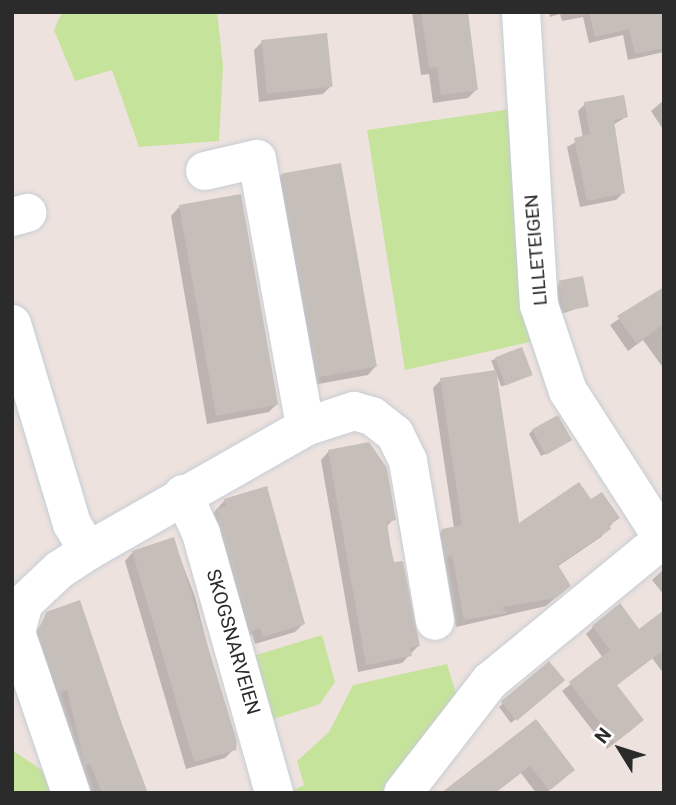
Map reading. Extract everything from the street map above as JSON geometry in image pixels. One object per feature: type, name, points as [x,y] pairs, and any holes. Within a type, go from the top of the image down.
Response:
[{"type":"street","name":"LILLETEIGEN","points":[[403,793],[499,672],[663,539],[568,391],[539,305],[521,12]]},
{"type":"street","points":[[205,172],[257,159],[305,427]]},
{"type":"street","points":[[12,324],[72,524],[88,551]]},
{"type":"street","points":[[71,793],[16,632],[24,603],[36,589],[88,551],[183,494],[305,427],[354,411],[372,416],[394,434],[408,461],[435,621]]},
{"type":"street","name":"SKOGSNARVEIEN","points":[[183,494],[201,533],[274,793]]},
{"type":"green space","points":[[62,12],[217,12],[223,66],[219,141],[139,147],[112,70],[75,81],[54,30]]},
{"type":"green space","points":[[512,109],[534,341],[405,370],[367,130]]},
{"type":"green space","points":[[322,635],[335,682],[320,704],[267,721],[250,657]]},
{"type":"green space","points":[[447,664],[458,700],[388,793],[288,793],[304,785],[297,761],[329,732],[353,685]]},
{"type":"green space","points":[[12,750],[49,775],[55,793],[12,793]]},
{"type":"building","points":[[421,12],[468,12],[478,90],[441,95],[437,67],[429,68]]},
{"type":"building","points":[[589,12],[664,12],[664,48],[635,54],[629,29],[595,37]]},
{"type":"building","points":[[327,33],[333,87],[267,94],[261,40]]},
{"type":"building","points":[[624,95],[628,117],[614,120],[625,193],[587,201],[574,138],[590,134],[584,102]]},
{"type":"building","points":[[341,163],[377,367],[318,377],[282,173]]},
{"type":"building","points":[[241,194],[278,405],[216,416],[179,205]]},
{"type":"building","points":[[583,276],[589,306],[564,311],[558,281]]},
{"type":"building","points":[[664,287],[664,324],[637,344],[617,316]]},
{"type":"building","points":[[522,347],[533,375],[506,385],[495,357]]},
{"type":"building","points":[[496,370],[519,523],[579,482],[591,499],[602,492],[620,518],[609,525],[611,529],[558,565],[571,586],[556,598],[502,607],[507,613],[464,620],[452,556],[446,557],[442,529],[462,525],[440,378]]},
{"type":"building","points":[[558,415],[572,440],[546,455],[532,430]]},
{"type":"building","points":[[369,442],[387,468],[396,520],[387,522],[390,543],[394,562],[403,561],[420,646],[410,648],[412,656],[366,665],[328,450]]},
{"type":"building","points":[[267,486],[305,624],[263,637],[260,628],[251,631],[216,509],[226,506],[224,499]]},
{"type":"building","points":[[174,537],[237,741],[236,750],[194,762],[132,551]]},
{"type":"building","points":[[80,600],[148,793],[102,793],[90,764],[85,766],[67,690],[60,693],[39,631],[46,612]]},
{"type":"building","points":[[620,603],[639,629],[664,610],[664,650],[617,685],[644,720],[615,743],[569,682],[610,650],[592,626]]},
{"type":"building","points":[[549,661],[565,680],[517,721],[501,701]]},
{"type":"building","points":[[536,719],[575,770],[549,790],[530,766],[494,793],[441,793]]}]
